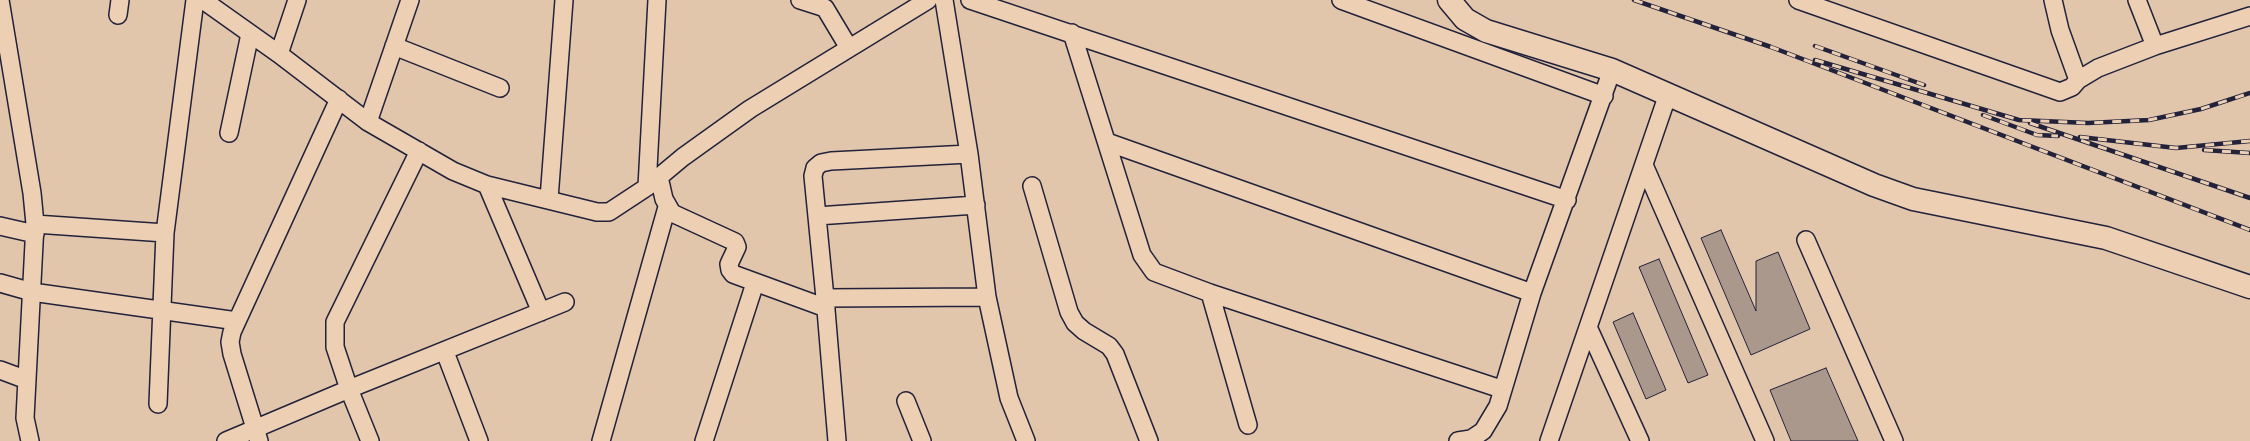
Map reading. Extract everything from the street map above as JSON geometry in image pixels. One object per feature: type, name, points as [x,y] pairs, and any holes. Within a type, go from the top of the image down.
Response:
[{"type":"street","points":[[0,0],[32,193],[35,229],[25,418],[30,441]]},
{"type":"street","points":[[158,404],[165,232],[195,0]]},
{"type":"street","points":[[203,0],[279,54],[368,122],[453,170],[487,185],[597,212],[609,212],[653,182],[683,157],[750,109],[928,0]]},
{"type":"street","points":[[279,54],[297,0]]},
{"type":"street","points":[[368,122],[410,0]]},
{"type":"street","points":[[549,199],[564,0]]},
{"type":"street","points":[[657,0],[653,182],[667,207],[677,217],[735,242],[737,247],[729,264],[730,270],[738,277],[755,283],[826,303],[987,297]]},
{"type":"street","points":[[800,0],[825,8],[850,48]]},
{"type":"street","points":[[944,0],[969,154],[987,297],[1009,398],[1026,441]]},
{"type":"street","points":[[970,0],[1567,200]]},
{"type":"street","points":[[1342,0],[1604,96]]},
{"type":"street","points":[[1449,0],[1465,19],[1486,31],[1612,70],[1874,185],[1913,199],[2106,238],[2250,287]]},
{"type":"street","points":[[1798,0],[2060,92],[2072,87],[2078,80],[2098,68],[2155,46],[2250,16]]},
{"type":"street","points":[[2053,0],[2060,30],[2078,80]]},
{"type":"street","points":[[2136,0],[2155,46]]},
{"type":"street","points":[[1072,33],[1142,255],[1154,272],[1165,278],[1501,389]]},
{"type":"street","points":[[229,133],[250,34]]},
{"type":"street","points":[[394,46],[500,88]]},
{"type":"street","points":[[1467,440],[1483,431],[1493,416],[1532,293],[1567,200],[1612,70]]},
{"type":"street","points":[[1549,441],[1668,94]]},
{"type":"street","points":[[257,436],[232,354],[230,342],[237,321],[339,99]]},
{"type":"street","points":[[1107,142],[1532,293]]},
{"type":"street","points":[[370,441],[349,389],[335,347],[335,322],[419,151]]},
{"type":"street","points":[[837,441],[826,303],[812,176],[815,168],[821,163],[969,154]]},
{"type":"street","points":[[1644,165],[1765,441]]},
{"type":"street","points":[[487,185],[541,312]]},
{"type":"street","points":[[1032,186],[1069,312],[1075,323],[1084,332],[1109,346],[1115,354],[1149,441]]},
{"type":"street","points":[[817,216],[976,205]]},
{"type":"street","points":[[601,441],[667,207]]},
{"type":"street","points":[[0,226],[35,229],[165,232]]},
{"type":"street","points":[[1806,240],[1894,441]]},
{"type":"street","points":[[0,283],[32,292],[237,321]]},
{"type":"street","points":[[704,441],[755,283]]},
{"type":"street","points":[[1210,293],[1248,425]]},
{"type":"street","points":[[226,441],[257,436],[349,389],[445,352],[565,302]]},
{"type":"street","points":[[1588,327],[1640,441]]},
{"type":"street","points":[[445,352],[478,441]]},
{"type":"street","points":[[0,370],[27,380]]},
{"type":"street","points":[[906,401],[922,441]]},
{"type":"building","points":[[1721,230],[1756,311],[1756,261],[1778,252],[1810,329],[1751,355],[1701,238]]},
{"type":"building","points":[[1659,259],[1708,375],[1688,383],[1639,267]]},
{"type":"building","points":[[1633,313],[1666,390],[1646,399],[1613,322]]},
{"type":"building","points":[[1826,368],[1858,441],[1791,441],[1770,390]]},
{"type":"railway","points":[[1634,0],[1771,47],[2250,230]]},
{"type":"railway","points":[[1815,46],[1924,85]]},
{"type":"railway","points":[[1815,60],[2019,120],[2088,123],[2149,120],[2201,109],[2250,93]]},
{"type":"railway","points":[[1983,115],[2037,135],[2058,136]]},
{"type":"railway","points":[[2030,123],[2250,198]]},
{"type":"railway","points":[[2080,137],[2176,148],[2250,141]]},
{"type":"railway","points":[[2204,150],[2250,153]]}]
